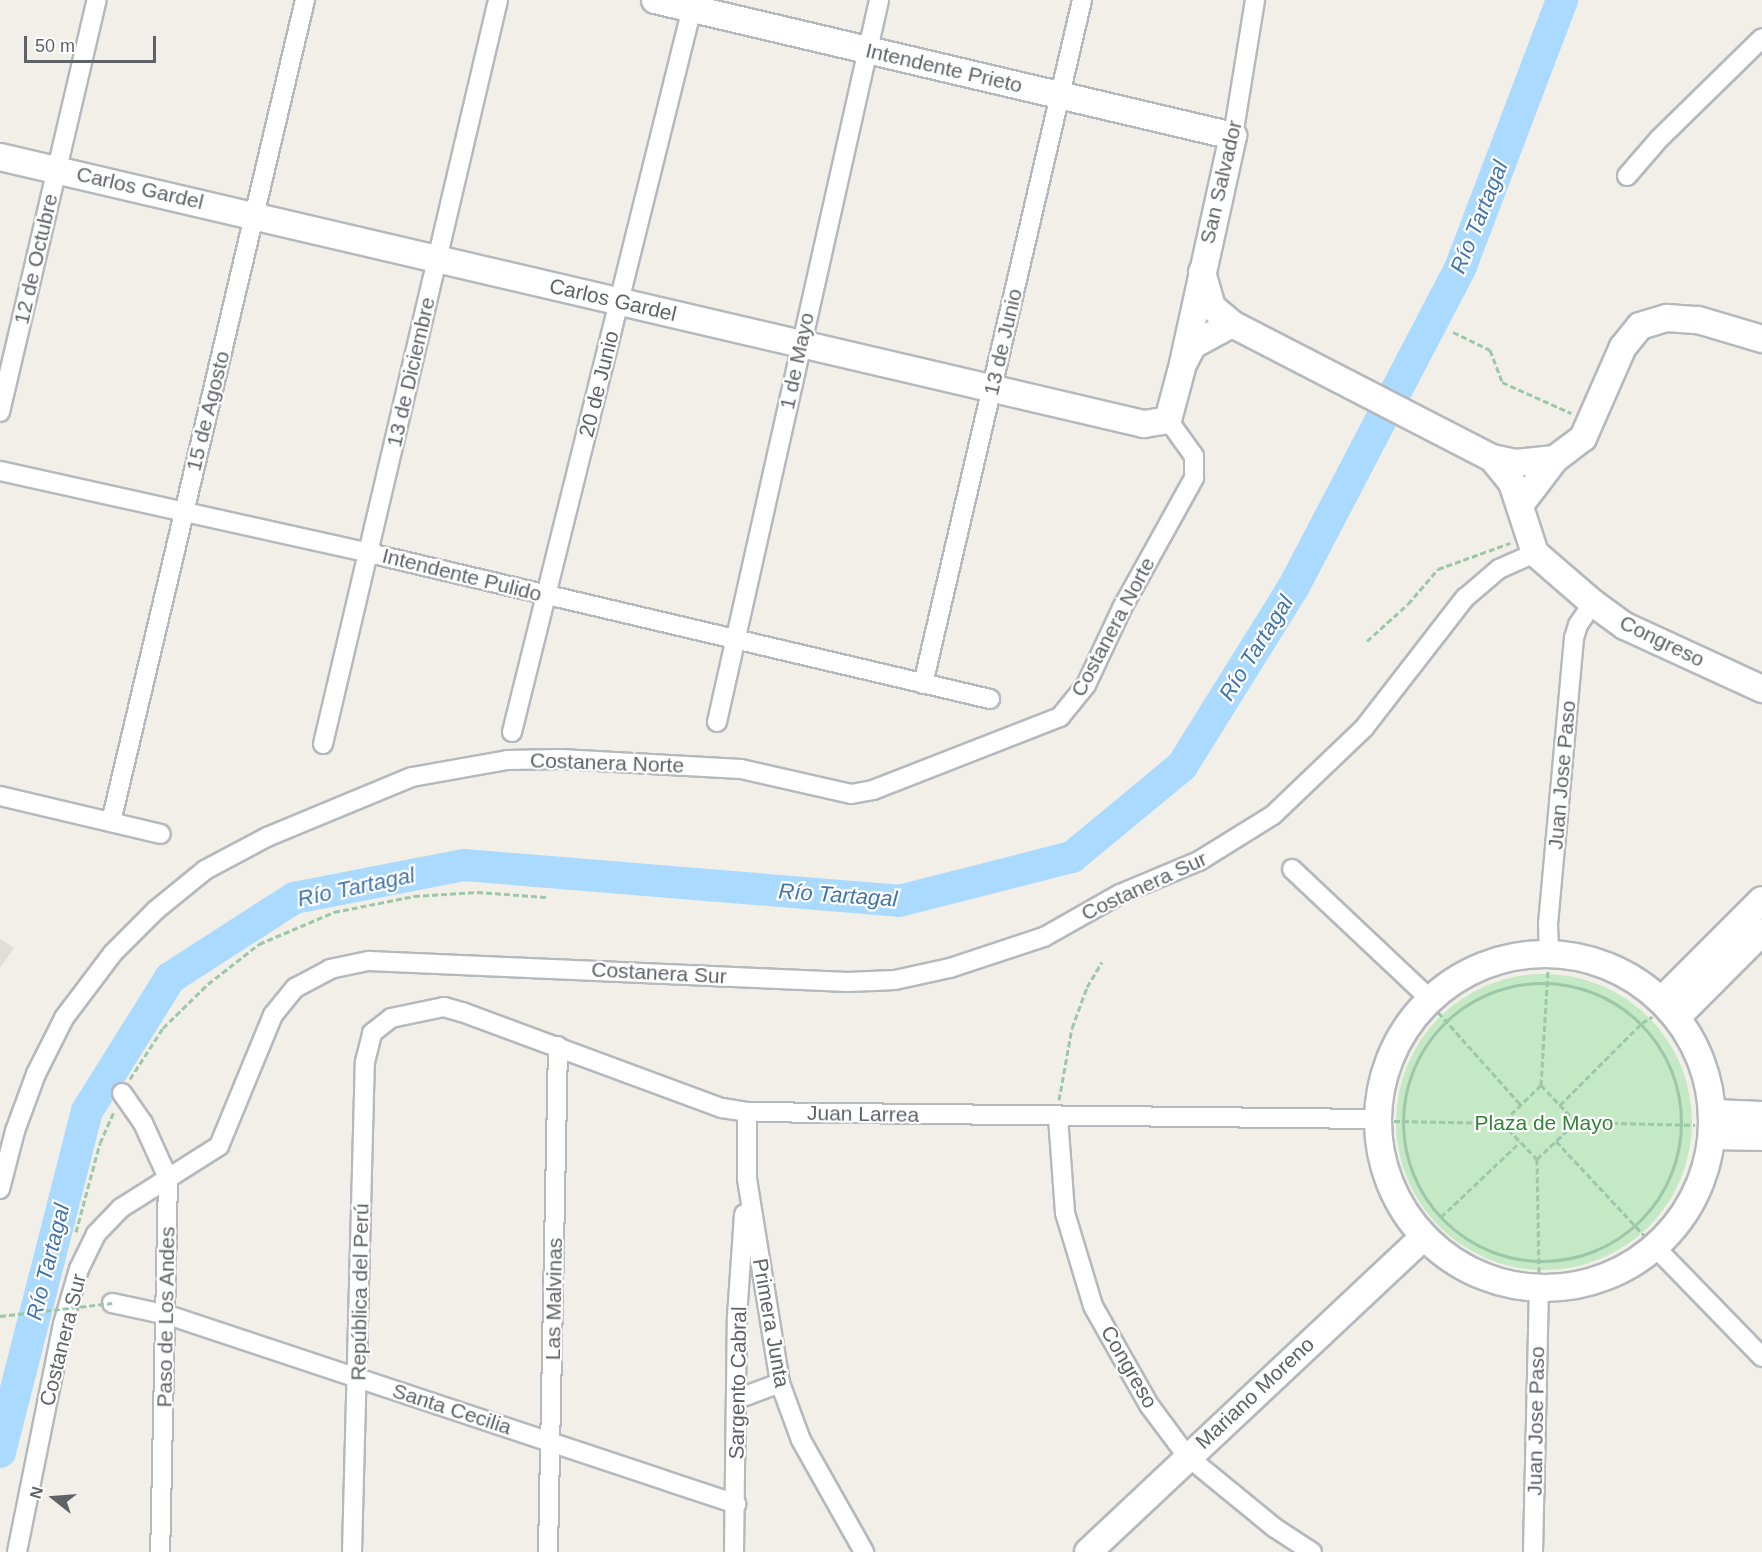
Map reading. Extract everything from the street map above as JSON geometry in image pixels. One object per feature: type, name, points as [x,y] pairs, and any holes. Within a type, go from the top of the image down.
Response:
[{"type":"street","name":"12 de Octubre","points":[[0,412],[97,0]]},
{"type":"street","name":"15 de Agosto","points":[[111,822],[305,0]]},
{"type":"street","name":"13 de Diciembre","points":[[322,744],[498,0]]},
{"type":"street","name":"Intendente Prieto","points":[[655,0],[693,4],[867,50],[1233,135]]},
{"type":"street","name":"1 de Mayo","points":[[717,722],[879,0]]},
{"type":"street","name":"13 de Junio","points":[[923,684],[1082,0]]},
{"type":"street","name":"San Salvador","points":[[1183,364],[1201,269],[1233,135],[1256,0]]},
{"type":"street","name":"20 de Junio","points":[[512,732],[548,596],[693,4]]},
{"type":"street","points":[[1627,176],[1659,139],[1762,38]]},
{"type":"street","name":"Carlos Gardel","points":[[0,156],[992,391],[1144,424],[1168,420]]},
{"type":"street","points":[[1201,269],[1212,307],[1232,324],[1492,458],[1516,463],[1555,459],[1583,438],[1592,422],[1623,347],[1640,326],[1667,318],[1698,320],[1760,337]]},
{"type":"street","points":[[1168,420],[1183,364],[1193,345],[1203,336],[1232,324]]},
{"type":"street","name":"Costanera Norte","points":[[0,1189],[36,1074],[64,1018],[113,953],[156,910],[205,870],[267,837],[412,777],[507,760],[561,759],[741,769],[851,794],[873,790],[1060,717],[1086,685],[1122,608],[1194,478],[1194,456],[1168,420]]},
{"type":"street","points":[[1492,458],[1512,483],[1527,530]]},
{"type":"street","points":[[1527,530],[1555,459]]},
{"type":"street","name":"Intendente Pulido","points":[[0,471],[183,514],[369,553],[990,699]]},
{"type":"street","name":"Congreso","points":[[1527,530],[1593,603],[1625,626],[1762,689]]},
{"type":"street","name":"Costanera Sur","points":[[17,1552],[63,1324],[79,1269],[96,1234],[121,1208],[219,1146],[273,1015],[295,988],[330,969],[369,961],[871,981],[950,968],[1044,937],[1120,894],[1199,861],[1273,815],[1364,728],[1465,598],[1499,569],[1527,530]]},
{"type":"street","name":"Juan Jose Paso","points":[[1549,953],[1548,924],[1574,638],[1578,625],[1593,603]]},
{"type":"street","points":[[0,796],[161,834]]},
{"type":"street","points":[[1292,869],[1431,999]]},
{"type":"street","points":[[1670,1008],[1762,900]]},
{"type":"street","points":[[1670,1008],[1762,932]]},
{"type":"street","points":[[1549,953],[1600,963],[1629,975],[1670,1008],[1696,1046],[1708,1078],[1713,1124],[1703,1178],[1684,1216],[1656,1248],[1621,1272],[1581,1286],[1539,1290],[1496,1283],[1457,1265],[1423,1237],[1398,1202],[1382,1162],[1378,1119],[1384,1075],[1398,1044],[1431,999],[1466,973],[1506,957],[1549,953]]},
{"type":"street","name":"Juan Larrea","points":[[372,1033],[391,1018],[444,1007],[558,1046],[723,1108],[747,1112],[1378,1119]]},
{"type":"street","name":"República del Perú","points":[[352,1552],[359,1378],[365,1062],[372,1033]]},
{"type":"street","name":"Las Malvinas","points":[[548,1552],[552,1443],[558,1046]]},
{"type":"street","name":"Paso de Los Andes","points":[[122,1093],[143,1123],[168,1178],[168,1315],[160,1552]]},
{"type":"street","name":"Primera Junta","points":[[747,1112],[747,1179],[780,1383],[801,1440],[864,1552]]},
{"type":"street","points":[[1713,1124],[1762,1115]]},
{"type":"street","name":"Congreso","points":[[1058,1117],[1065,1213],[1093,1305],[1149,1405],[1187,1456],[1275,1528],[1312,1552]]},
{"type":"street","points":[[1713,1124],[1762,1137]]},
{"type":"street","name":"Sargento Cabral","points":[[734,1552],[737,1399],[747,1179]]},
{"type":"street","name":"Mariano Moreno","points":[[1088,1552],[1187,1456],[1423,1237]]},
{"type":"street","points":[[1656,1248],[1762,1356]]},
{"type":"street","name":"Juan Jose Paso","points":[[1533,1552],[1539,1290]]},
{"type":"street","name":"Santa Cecilia","points":[[112,1303],[168,1315],[736,1504]]},
{"type":"street","points":[[737,1399],[780,1383]]},
{"type":"path","points":[[1453,332],[1490,350],[1502,382],[1592,422]]},
{"type":"path","points":[[1367,641],[1408,604],[1438,569],[1527,530]]},
{"type":"path","points":[[75,1240],[100,1143],[122,1093],[163,1028],[208,984],[259,944],[333,912],[414,896],[477,892],[546,897]]},
{"type":"path","points":[[1378,1119],[1404,1122],[1502,1123],[1540,1085],[1549,953]]},
{"type":"path","points":[[1058,1117],[1061,1076],[1072,1028],[1087,987],[1102,962]]},
{"type":"path","points":[[1532,982],[1570,985],[1606,998],[1642,1023],[1662,1050],[1677,1086],[1680,1125],[1675,1163],[1659,1197],[1635,1226],[1605,1247],[1569,1259],[1539,1261],[1496,1254],[1462,1237],[1440,1217],[1415,1180],[1404,1145],[1404,1122],[1413,1070],[1432,1036],[1444,1024],[1460,1009],[1494,991],[1532,982]]},
{"type":"path","points":[[1560,1105],[1642,1023],[1670,1008]]},
{"type":"path","points":[[1444,1024],[1521,1104]]},
{"type":"path","points":[[1540,1085],[1576,1122],[1713,1124]]},
{"type":"path","points":[[1537,1159],[1576,1122]]},
{"type":"path","points":[[1502,1123],[1537,1159],[1539,1290]]},
{"type":"path","points":[[1556,1141],[1656,1248]]},
{"type":"path","points":[[1423,1237],[1440,1217],[1520,1142]]},
{"type":"path","points":[[56,1321],[62,1298]]},
{"type":"path","points":[[0,1316],[112,1303]]},
{"type":"shaded area","points":[[0,939],[14,948],[0,968]]},
{"type":"green space","name":"Plaza de Mayo","points":[[1544,974],[1573,977],[1601,985],[1638,1007],[1649,1017],[1675,1052],[1681,1065],[1689,1093],[1692,1122],[1689,1151],[1681,1179],[1659,1216],[1649,1227],[1614,1253],[1601,1259],[1573,1267],[1544,1270],[1515,1267],[1487,1259],[1450,1237],[1439,1227],[1413,1192],[1407,1179],[1399,1151],[1396,1122],[1399,1093],[1407,1065],[1429,1028],[1439,1017],[1474,991],[1487,985],[1515,977]]},
{"type":"waterway","name":"Río Tartagal","points":[[0,1452],[87,1111],[170,978],[294,898],[464,865],[899,901],[1072,857],[1182,766],[1293,588],[1461,266],[1562,0]]}]
